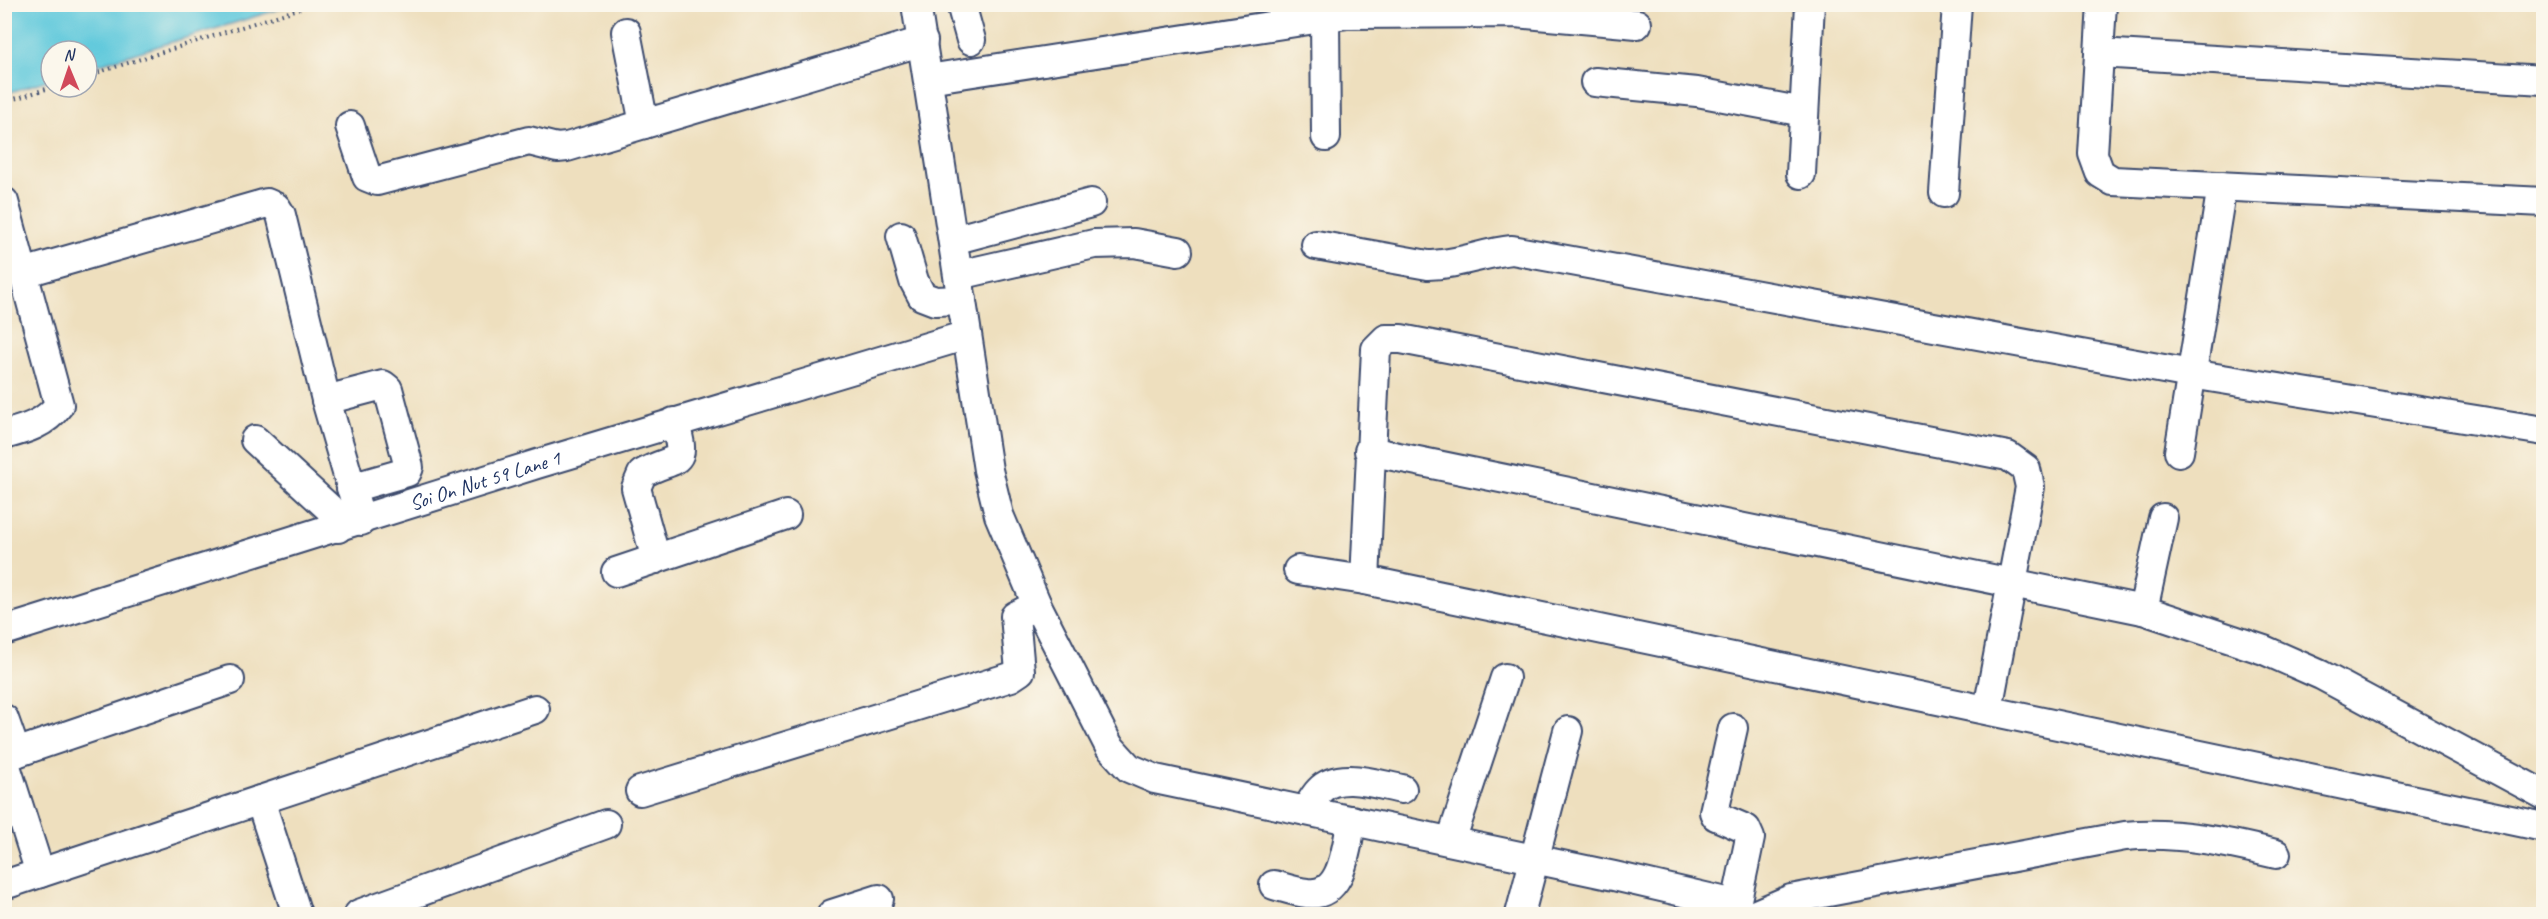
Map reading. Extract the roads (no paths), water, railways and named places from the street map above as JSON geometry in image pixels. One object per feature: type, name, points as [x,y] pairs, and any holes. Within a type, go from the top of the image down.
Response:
[{"type":"street","points":[[961,4],[972,40]]},
{"type":"street","points":[[1801,174],[1810,4]]},
{"type":"street","points":[[1944,193],[1957,4]]},
{"type":"street","points":[[2102,4],[2093,154],[2100,172],[2113,181],[2544,202]]},
{"type":"street","points":[[921,6],[928,79],[988,470],[996,503],[1037,605],[1109,746],[1129,768],[1155,779],[1533,859],[1742,911],[1768,908],[1802,897],[2125,836],[2150,834],[2185,837],[2239,845],[2276,854]]},
{"type":"street","points":[[928,79],[1333,15],[1515,9],[1636,24]]},
{"type":"street","points":[[1326,137],[1333,15]]},
{"type":"street","points":[[626,32],[644,124]]},
{"type":"street","points":[[350,126],[367,177],[377,181],[529,141],[556,148],[567,147],[923,41]]},
{"type":"street","points":[[2099,53],[2544,80]]},
{"type":"street","points":[[1595,82],[1697,92],[1804,112]]},
{"type":"street","points":[[2179,452],[2222,186]]},
{"type":"street","points":[[4,202],[59,405],[48,419],[4,435]]},
{"type":"street","points":[[953,240],[1091,202]]},
{"type":"street","points":[[23,273],[267,203],[276,207],[281,215],[326,400],[351,488],[349,524]]},
{"type":"street","points":[[901,236],[922,297],[936,301],[960,287],[1094,244],[1134,243],[1178,251]]},
{"type":"street","points":[[1316,245],[1428,265],[1461,262],[1473,256],[1512,250],[2191,374],[2544,431]]},
{"type":"street","name":"Soi On Nut 59 Lane 1","points":[[4,631],[674,422],[967,335]]},
{"type":"street","points":[[1365,580],[1369,451],[1376,349],[1386,339],[1401,339],[2008,456],[2026,469],[2030,487],[1988,709]]},
{"type":"street","points":[[326,400],[383,385],[388,389],[409,467],[407,472],[351,488]]},
{"type":"street","points":[[656,559],[636,488],[642,474],[665,465],[681,451],[674,422]]},
{"type":"street","points":[[255,440],[349,524]]},
{"type":"street","points":[[1369,451],[2144,610],[2264,650],[2321,675],[2544,795]]},
{"type":"street","points":[[616,572],[786,515]]},
{"type":"street","points":[[2144,610],[2163,518]]},
{"type":"street","points":[[1298,570],[1365,580],[2544,827]]},
{"type":"street","points":[[640,791],[1011,677],[1020,671],[1015,616],[1037,605]]},
{"type":"street","points":[[1450,841],[1505,678]]},
{"type":"street","points":[[8,757],[230,680]]},
{"type":"street","points":[[4,885],[535,709]]},
{"type":"street","points":[[4,720],[8,757],[40,873]]},
{"type":"street","points":[[1733,728],[1714,812],[1716,816],[1746,829],[1750,838],[1742,911]]},
{"type":"street","points":[[1520,915],[1568,731]]},
{"type":"street","points":[[1306,811],[1319,790],[1330,782],[1351,781],[1402,789]]},
{"type":"street","points":[[260,800],[297,915]]},
{"type":"street","points":[[1274,885],[1309,894],[1324,891],[1334,884],[1341,867],[1352,820]]},
{"type":"street","points":[[359,915],[606,824]]},
{"type":"street","points":[[832,915],[879,899]]},
{"type":"water","points":[[5,4],[293,4],[99,64],[99,39],[39,39],[39,83],[5,94]]}]
